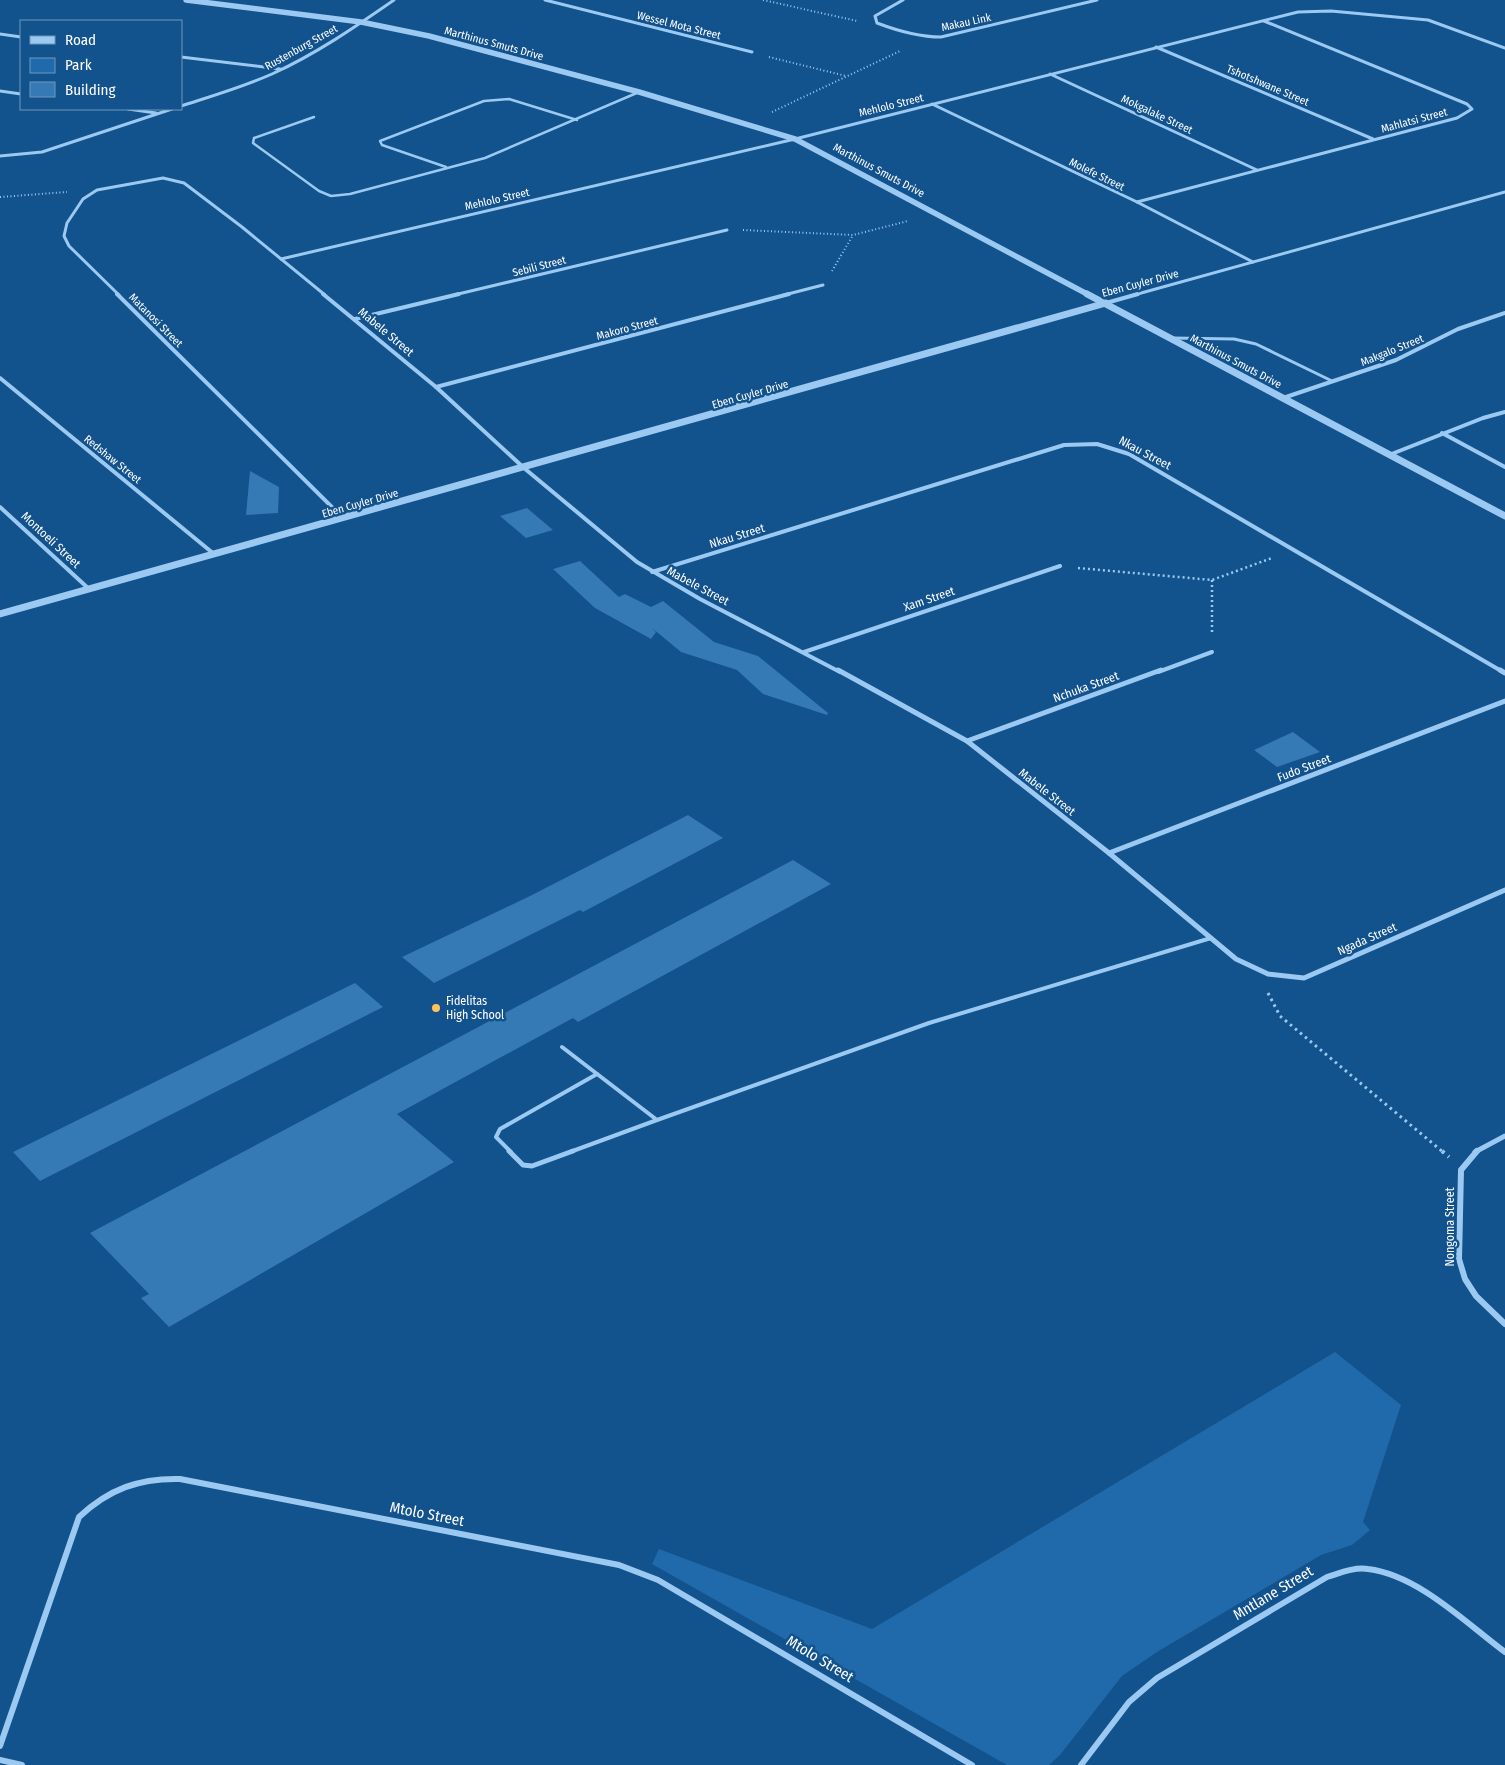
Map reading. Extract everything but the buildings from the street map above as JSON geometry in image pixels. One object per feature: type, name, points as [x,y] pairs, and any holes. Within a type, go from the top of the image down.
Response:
[{"type":"street","name":"Marthinus Smuts Drive","points":[[186,0],[361,22],[458,43],[749,123],[795,138],[1505,516]]},
{"type":"street","name":"Rustenburg Street","points":[[182,106],[257,81],[282,70],[394,0]]},
{"type":"street","name":"Wessel Mota Street","points":[[546,0],[752,52]]},
{"type":"street","points":[[874,20],[875,16],[882,10],[903,0]]},
{"type":"street","name":"Makau Link","points":[[874,20],[887,27],[927,37],[956,34],[1097,0]]},
{"type":"street","name":"Mehlolo Street","points":[[281,259],[795,138],[1298,12],[1315,11],[1403,17],[1443,24],[1505,48]]},
{"type":"street","name":"Mahlatsi Street","points":[[1137,202],[1463,116],[1472,109],[1466,104],[1263,21]]},
{"type":"street","points":[[0,34],[20,37]]},
{"type":"street","name":"Tshotshwane Street","points":[[1156,47],[1374,139]]},
{"type":"street","points":[[182,57],[282,70]]},
{"type":"street","name":"Mokgalake Street","points":[[1050,74],[1258,170]]},
{"type":"street","points":[[0,91],[20,94]]},
{"type":"street","name":"Molefe Street","points":[[932,104],[1137,202],[1254,262]]},
{"type":"street","points":[[136,110],[159,113]]},
{"type":"street","points":[[0,156],[42,152],[169,110]]},
{"type":"street","name":"Mabele Street","points":[[97,190],[163,178],[184,183],[355,319],[436,387],[524,468],[652,572],[967,741],[1236,958]]},
{"type":"street","name":"Matanosi Street","points":[[97,190],[83,199],[67,223],[64,236],[69,246],[343,518]]},
{"type":"street","name":"Eben Cuyler Drive","points":[[0,614],[1505,192]]},
{"type":"street","name":"Sebili Street","points":[[355,319],[727,230]]},
{"type":"street","name":"Makoro Street","points":[[436,387],[823,285]]},
{"type":"street","name":"Makgalo Street","points":[[1283,398],[1396,360],[1458,329],[1505,313]]},
{"type":"street","name":"Redshaw Street","points":[[0,378],[214,554]]},
{"type":"street","points":[[1390,455],[1505,412]]},
{"type":"street","points":[[1442,434],[1505,468]]},
{"type":"street","name":"Nkau Street","points":[[652,572],[1064,445],[1080,443],[1110,446],[1129,454],[1505,673]]},
{"type":"street","name":"Montoeli Street","points":[[0,506],[89,589]]},
{"type":"street","name":"Xam Street","points":[[804,652],[1060,566]]},
{"type":"street","name":"Nchuka Street","points":[[967,741],[1212,652]]},
{"type":"street","name":"Fudo Street","points":[[1109,854],[1505,701]]},
{"type":"street","name":"Ngada Street","points":[[1236,958],[1268,975],[1288,979],[1304,978],[1505,890]]},
{"type":"street","name":"Nongoma Street","points":[[1505,1136],[1483,1146],[1473,1154],[1461,1170],[1459,1259],[1461,1273],[1472,1292],[1505,1324]]},
{"type":"street","name":"Mtolo Street","points":[[0,1746],[79,1517],[96,1500],[118,1487],[161,1478],[180,1479],[619,1565],[658,1580],[972,1765]]},
{"type":"street","name":"Mntlane Street","points":[[1081,1765],[1129,1702],[1157,1678],[1327,1577],[1348,1570],[1367,1569],[1391,1574],[1416,1587],[1505,1652]]},
{"type":"street","points":[[0,1760],[22,1765]]},
{"type":"lane","points":[[314,117],[265,132],[254,138],[253,143],[319,191],[332,196],[350,194],[485,158],[639,92]]},
{"type":"lane","points":[[448,167],[382,145],[380,141],[484,101],[497,98],[509,99],[576,120]]},
{"type":"lane","points":[[1170,337],[1234,340],[1256,344],[1332,381]]},
{"type":"lane","points":[[597,1074],[500,1129],[496,1138],[523,1165],[532,1166],[929,1023],[1211,938]]},
{"type":"lane","points":[[562,1047],[657,1120]]},
{"type":"path","points":[[763,0],[852,21],[874,20]]},
{"type":"path","points":[[749,123],[927,37]]},
{"type":"path","points":[[752,52],[847,76]]},
{"type":"path","points":[[0,196],[97,190]]},
{"type":"path","points":[[727,230],[853,235],[938,213]]},
{"type":"path","points":[[823,285],[853,235]]},
{"type":"path","points":[[1060,566],[1212,580],[1294,550]]},
{"type":"path","points":[[1212,580],[1212,652]]},
{"type":"path","points":[[1268,975],[1266,989],[1280,1016],[1442,1149],[1461,1170]]},
{"type":"green space","points":[[1335,1352],[1401,1405],[1363,1522],[1370,1530],[1352,1545],[1321,1555],[1157,1652],[1122,1676],[1060,1755],[1049,1765],[1007,1765],[652,1564],[659,1549],[872,1629]]},
{"type":"place","name":"Fidelitas High School","points":[[436,1008]]}]
